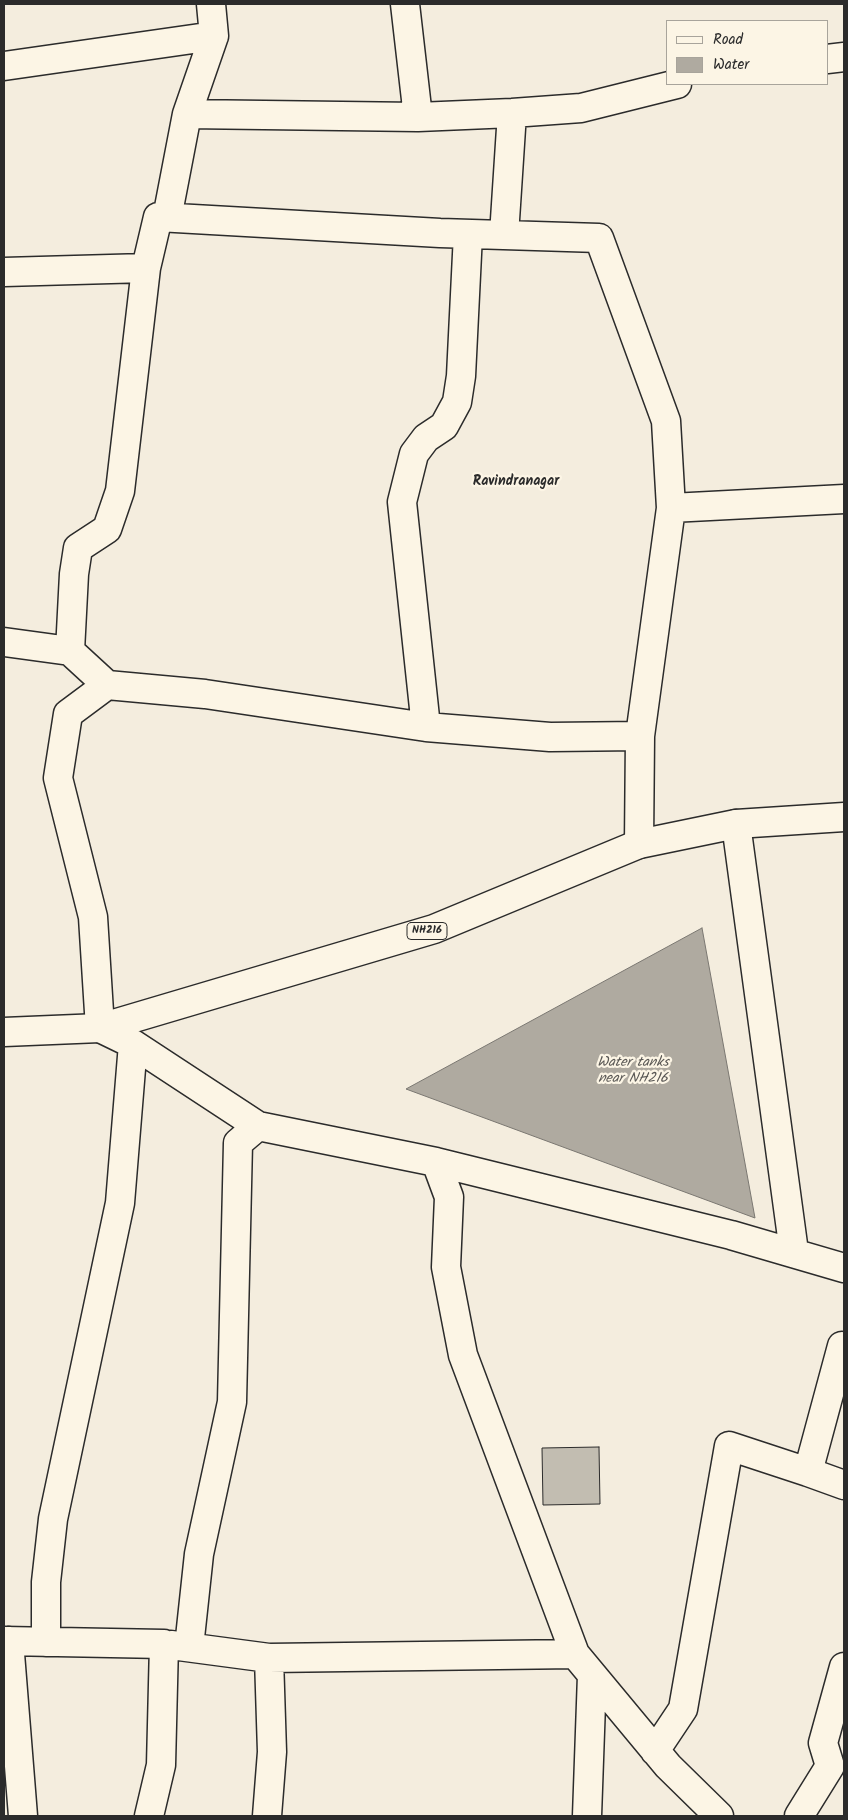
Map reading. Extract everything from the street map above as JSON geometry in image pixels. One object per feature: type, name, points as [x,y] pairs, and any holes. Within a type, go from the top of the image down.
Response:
[{"type":"main road","points":[[167,218],[187,114],[214,36],[211,4]]},
{"type":"main road","points":[[405,4],[418,117]]},
{"type":"main road","points":[[4,66],[214,36]]},
{"type":"main road","points":[[828,59],[844,57]]},
{"type":"main road","points":[[187,114],[418,117],[512,113],[581,108],[673,85]]},
{"type":"main road","points":[[504,235],[512,113]]},
{"type":"main road","points":[[70,651],[74,574],[78,548],[107,529],[120,491],[146,268],[158,218],[468,234],[599,238],[666,422],[671,508],[640,736],[639,844]]},
{"type":"main road","points":[[426,727],[402,502],[414,454],[426,438],[444,426],[457,402],[461,376],[468,234]]},
{"type":"main road","points":[[4,272],[146,268]]},
{"type":"main road","points":[[671,508],[844,499]]},
{"type":"main road","points":[[4,642],[70,651],[106,685],[205,694],[426,727],[550,737],[640,736]]},
{"type":"main road","points":[[106,685],[68,714],[58,778],[93,917],[100,1028],[133,1044],[258,1126],[436,1162],[794,1252],[844,1268]]},
{"type":"main road","name":"NH216","points":[[4,1032],[100,1028],[434,929],[639,844],[736,824],[844,817]]},
{"type":"main road","points":[[736,824],[794,1252]]},
{"type":"main road","points":[[46,1642],[46,1582],[52,1519],[120,1203],[133,1044]]},
{"type":"main road","points":[[149,1816],[161,1765],[176,1646],[199,1554],[232,1402],[238,1143],[258,1126]]},
{"type":"main road","points":[[436,1162],[449,1196],[446,1267],[463,1355],[583,1665],[655,1751],[719,1816]]},
{"type":"main road","points":[[808,1472],[843,1340]]},
{"type":"main road","points":[[655,1751],[683,1709],[729,1446],[844,1485]]},
{"type":"main road","points":[[23,1816],[6,1641],[176,1646],[269,1658],[583,1665]]},
{"type":"main road","points":[[267,1816],[272,1752],[269,1658]]},
{"type":"main road","points":[[583,1665],[587,1816]]},
{"type":"main road","points":[[799,1816],[830,1766],[823,1743],[844,1667]]},
{"type":"water","name":"Water tanks near NH216","points":[[702,928],[755,1218],[406,1089]]},
{"type":"building","points":[[599,1447],[600,1504],[543,1505],[542,1448]]},
{"type":"district","name":"Ravindranagar","points":[[516,483]]}]
